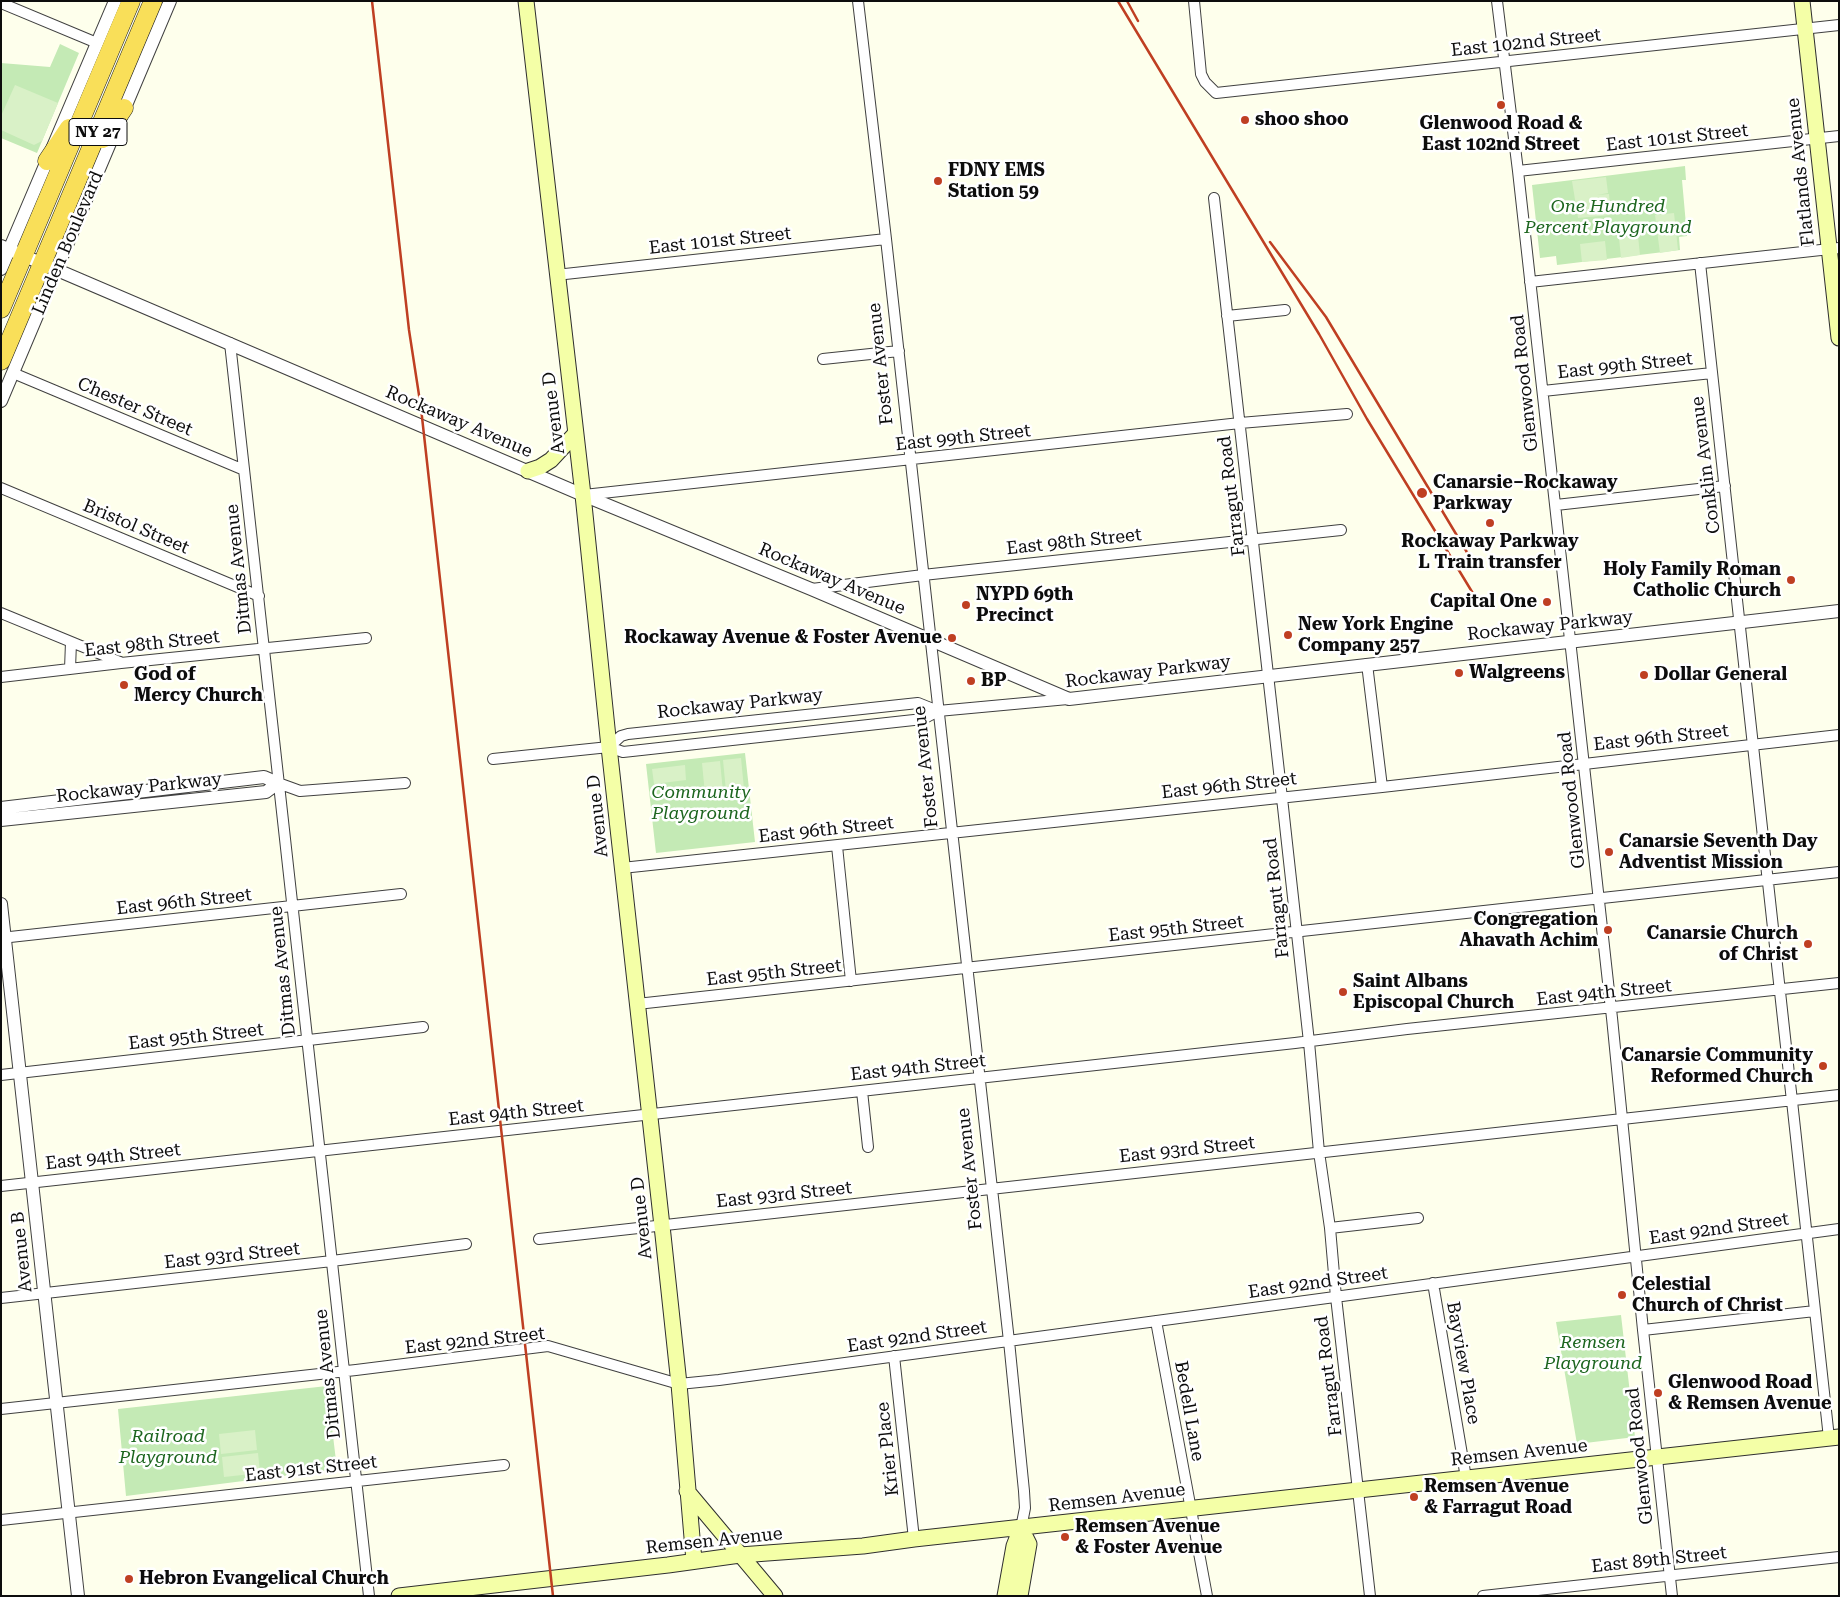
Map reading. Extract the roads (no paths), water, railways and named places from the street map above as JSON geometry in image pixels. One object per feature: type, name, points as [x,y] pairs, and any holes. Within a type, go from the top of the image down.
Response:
[{"type":"highway","points":[[102,50],[120,1]]},
{"type":"highway","name":"Linden Boulevard","points":[[1,309],[12,250],[92,95],[102,50],[131,1]]},
{"type":"highway","name":"Linden Boulevard","points":[[7,367],[50,266],[83,168],[153,1]]},
{"type":"highway","points":[[47,161],[92,95]]},
{"type":"highway","points":[[83,168],[124,108]]},
{"type":"main road","name":"Avenue D","points":[[526,1],[556,275],[583,495],[662,1224],[679,1384],[694,1561]]},
{"type":"main road","name":"Flatlands Avenue","points":[[1802,1],[1817,138],[1834,249],[1839,338]]},
{"type":"main road","points":[[528,472],[551,460],[576,434]]},
{"type":"main road","name":"Remsen Avenue","points":[[399,1596],[740,1555],[863,1546],[1190,1508],[1834,1438]]},
{"type":"main road","points":[[688,1491],[775,1596]]},
{"type":"main road","points":[[1020,1528],[1029,1544],[1020,1596]]},
{"type":"main road","name":"Foster Avenue","points":[[1005,1596],[1014,1546],[1020,1528]]},
{"type":"street","name":"Linden Boulevard","points":[[1,269],[12,250],[47,161],[102,50],[115,1]]},
{"type":"street","name":"Linden Boulevard","points":[[50,266],[124,108],[170,1]]},
{"type":"street","name":"Foster Avenue","points":[[858,1],[899,350],[992,1188],[1025,1500],[1020,1528]]},
{"type":"street","name":"East 102nd Street","points":[[1194,1],[1201,74],[1205,82],[1216,92],[1839,25]]},
{"type":"street","name":"Glenwood Road","points":[[1497,1],[1506,62],[1571,641],[1623,1118],[1656,1457],[1672,1596]]},
{"type":"street","points":[[1,3],[102,50]]},
{"type":"street","name":"East 101st Street","points":[[1518,172],[1839,136]]},
{"type":"street","name":"Farragut Road","points":[[1214,198],[1370,1596]]},
{"type":"street","name":"East 101st Street","points":[[556,275],[886,239]]},
{"type":"street","points":[[1530,282],[1834,249]]},
{"type":"street","name":"Rockaway Avenue","points":[[12,250],[528,472],[811,589],[1069,699]]},
{"type":"street","name":"Conklin Avenue","points":[[1700,263],[1815,1311],[1834,1438]]},
{"type":"street","points":[[1227,316],[1285,310]]},
{"type":"street","name":"Ditmas Avenue","points":[[230,343],[369,1596]]},
{"type":"street","points":[[823,359],[899,350]]},
{"type":"street","name":"Linden Boulevard","points":[[1,401],[7,367]]},
{"type":"street","name":"Chester Street","points":[[7,367],[244,470]]},
{"type":"street","name":"East 99th Street","points":[[1543,391],[1712,373]]},
{"type":"street","name":"East 99th Street","points":[[583,495],[1347,414]]},
{"type":"street","points":[[1556,505],[1725,486]]},
{"type":"street","name":"Bristol Street","points":[[1,488],[258,596]]},
{"type":"street","name":"East 98th Street","points":[[811,589],[923,575],[1341,530]]},
{"type":"street","name":"Rockaway Parkway","points":[[493,758],[609,747],[623,752],[923,719],[938,711],[1069,699],[1839,611]]},
{"type":"street","points":[[1,612],[121,663]]},
{"type":"street","name":"East 98th Street","points":[[1,677],[366,638]]},
{"type":"street","points":[[70,669],[72,642]]},
{"type":"street","points":[[1367,664],[1382,786]]},
{"type":"street","name":"Rockaway Parkway","points":[[609,747],[621,736],[628,734],[918,703],[938,711]]},
{"type":"street","name":"East 96th Street","points":[[622,868],[1839,735]]},
{"type":"street","name":"Rockaway Parkway","points":[[1,808],[264,778],[300,791],[405,783]]},
{"type":"street","name":"Rockaway Parkway","points":[[1,820],[266,792],[278,783]]},
{"type":"street","points":[[837,846],[851,981]]},
{"type":"street","name":"East 95th Street","points":[[637,1004],[1839,872]]},
{"type":"street","name":"East 96th Street","points":[[3,938],[401,894]]},
{"type":"street","name":"Avenue B","points":[[1,904],[3,938],[20,1073],[78,1596]]},
{"type":"street","name":"East 94th Street","points":[[1,1186],[1839,983]]},
{"type":"street","name":"East 95th Street","points":[[1,1075],[423,1027]]},
{"type":"street","points":[[862,1091],[868,1147]]},
{"type":"street","name":"East 93rd Street","points":[[539,1239],[1839,1095]]},
{"type":"street","points":[[1330,1228],[1418,1218]]},
{"type":"street","name":"East 92nd Street","points":[[1,1409],[548,1346],[679,1384],[1839,1229]]},
{"type":"street","name":"East 93rd Street","points":[[1,1298],[466,1244]]},
{"type":"street","name":"Bayview Place","points":[[1433,1283],[1466,1478]]},
{"type":"street","points":[[1643,1330],[1815,1311]]},
{"type":"street","name":"Bedell Lane","points":[[1156,1321],[1207,1596]]},
{"type":"street","name":"Krier Place","points":[[894,1356],[914,1539]]},
{"type":"street","name":"East 91st Street","points":[[1,1520],[504,1465]]},
{"type":"street","name":"East 89th Street","points":[[1483,1596],[1839,1557]]},
{"type":"railway","points":[[372,1],[409,330],[421,408],[553,1596]]},
{"type":"railway","points":[[1118,1],[1477,600]]},
{"type":"railway","points":[[1127,1],[1138,21]]},
{"type":"railway","points":[[1270,242],[1326,317],[1471,559]]},
{"type":"place","name":"Glenwood Road & East 102nd Street","points":[[1501,105]]},
{"type":"place","name":"shoo shoo","points":[[1245,120]]},
{"type":"place","name":"FDNY EMS Station 59","points":[[938,181]]},
{"type":"place","name":"Canarsie–Rockaway Parkway","points":[[1422,493]]},
{"type":"place","name":"Rockaway Parkway L Train transfer","points":[[1490,523]]},
{"type":"place","name":"Holy Family Roman Catholic Church","points":[[1791,580]]},
{"type":"place","name":"Capital One","points":[[1547,602]]},
{"type":"place","name":"NYPD 69th Precinct","points":[[966,605]]},
{"type":"place","name":"New York Engine Company 257","points":[[1288,635]]},
{"type":"place","name":"Rockaway Avenue & Foster Avenue","points":[[952,638]]},
{"type":"place","name":"Walgreens","points":[[1459,673]]},
{"type":"place","name":"Dollar General","points":[[1644,675]]},
{"type":"place","name":"BP","points":[[971,681]]},
{"type":"place","name":"God of Mercy Church","points":[[124,685]]},
{"type":"place","name":"Canarsie Seventh Day Adventist Mission","points":[[1609,852]]},
{"type":"place","name":"Congregation Ahavath Achim","points":[[1608,930]]},
{"type":"place","name":"Canarsie Church of Christ","points":[[1808,944]]},
{"type":"place","name":"Saint Albans Episcopal Church","points":[[1343,992]]},
{"type":"place","name":"Canarsie Community Reformed Church","points":[[1823,1066]]},
{"type":"place","name":"Celestial Church of Christ","points":[[1622,1295]]},
{"type":"place","name":"Glenwood Road & Remsen Avenue","points":[[1658,1393]]},
{"type":"place","name":"Remsen Avenue & Farragut Road","points":[[1414,1497]]},
{"type":"place","name":"Remsen Avenue & Foster Avenue","points":[[1065,1537]]},
{"type":"place","name":"Hebron Evangelical Church","points":[[129,1579]]},
{"type":"park label","name":"One Hundred Percent Playground","points":[[1608,217]]},
{"type":"park label","name":"Community Playground","points":[[701,803]]},
{"type":"park label","name":"Remsen Playground","points":[[1593,1354]]},
{"type":"park label","name":"Railroad Playground","points":[[168,1447]]}]
